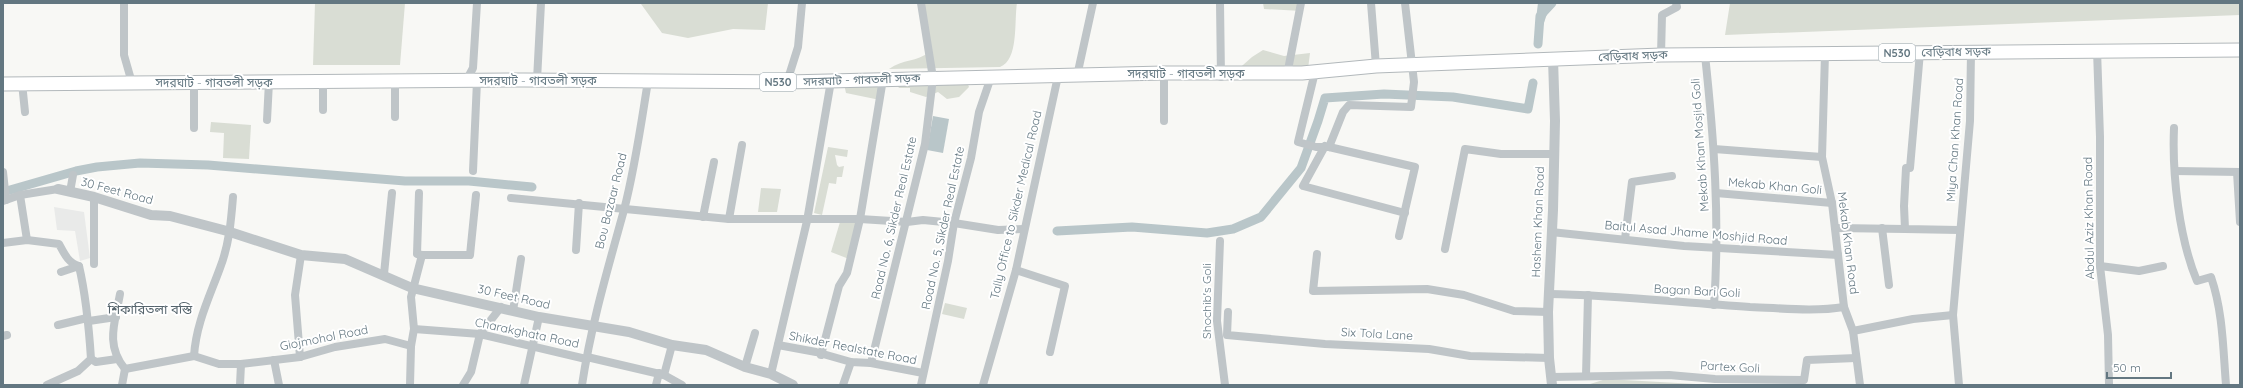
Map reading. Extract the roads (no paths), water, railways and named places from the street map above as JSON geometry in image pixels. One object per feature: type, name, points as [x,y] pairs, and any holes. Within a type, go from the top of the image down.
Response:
[{"type":"highway","name":"বেড়িবাধ সড়ক","points":[[1553,59],[1661,55],[1705,56],[1971,51],[2240,50]]},
{"type":"highway","name":"সদরঘাট - গাবতলী সড়ক","points":[[3,84],[537,80],[787,82],[1164,73],[1221,76],[1287,74],[1376,66],[1553,59]]},
{"type":"street","points":[[124,3],[124,55],[132,83]]},
{"type":"street","points":[[473,171],[472,81],[477,3]]},
{"type":"street","points":[[537,80],[541,3]]},
{"type":"street","points":[[787,82],[798,47],[802,3]]},
{"type":"street","name":"Road No. 6, Sikder Real Estate","points":[[871,363],[925,144],[933,78],[922,3]]},
{"type":"street","points":[[1077,76],[1093,3]]},
{"type":"street","points":[[1220,3],[1221,76]]},
{"type":"street","points":[[1287,74],[1301,3]]},
{"type":"street","points":[[1371,3],[1376,66]]},
{"type":"street","points":[[1405,3],[1414,82],[1411,107],[1349,105],[1343,112],[1327,147],[1303,186],[1405,213]]},
{"type":"street","points":[[1661,55],[1662,15],[1677,7],[1676,3]]},
{"type":"street","name":"Abdul Aziz Khan Road","points":[[2097,50],[2100,137],[2100,266],[2108,335],[2109,385]]},
{"type":"street","name":"Miya Chan Khan Road","points":[[1959,385],[1953,315],[1959,230],[1970,121],[1971,51]]},
{"type":"street","points":[[1905,229],[1904,206],[1906,168],[1910,168],[1920,52]]},
{"type":"street","name":"Mekab Khan Road","points":[[1826,54],[1822,157],[1836,228],[1844,307],[1852,331],[1860,385]]},
{"type":"street","name":"Mekab Khan Mosjid Goli","points":[[1705,56],[1714,149],[1718,248],[1714,305]]},
{"type":"street","name":"Hashem Khan Road","points":[[1552,381],[1549,358],[1548,312],[1551,232],[1554,210],[1553,154],[1555,121],[1553,59]]},
{"type":"street","points":[[1315,72],[1298,142],[1316,147],[1327,147],[1415,168],[1399,236]]},
{"type":"street","points":[[1164,73],[1164,121]]},
{"type":"street","name":"Tally Office to Sikder Medical Road","points":[[983,385],[1016,270],[1058,76]]},
{"type":"street","name":"Road No. 5, Sikder Real Estate","points":[[921,385],[948,261],[954,222],[972,158],[979,112],[991,77]]},
{"type":"street","points":[[821,355],[839,286],[847,273],[860,219],[883,79]]},
{"type":"street","points":[[395,81],[395,117]]},
{"type":"street","name":"Bou Bazaar Road","points":[[582,385],[586,358],[609,260],[624,210],[648,81]]},
{"type":"street","points":[[771,374],[807,221],[831,81]]},
{"type":"street","points":[[267,120],[269,82]]},
{"type":"street","points":[[323,82],[323,110]]},
{"type":"street","points":[[22,83],[25,112]]},
{"type":"street","points":[[194,83],[194,128]]},
{"type":"street","points":[[2174,128],[2175,171],[2184,244],[2197,281],[2211,277],[2218,300],[2221,313],[2226,385]]},
{"type":"street","points":[[729,219],[742,145]]},
{"type":"street","points":[[1445,249],[1465,149],[1501,154],[1553,154]]},
{"type":"street","points":[[1714,149],[1822,157]]},
{"type":"street","points":[[703,217],[714,162]]},
{"type":"street","points":[[2175,171],[2238,172],[2240,222]]},
{"type":"street","points":[[3,172],[4,200]]},
{"type":"street","points":[[1625,239],[1632,182],[1672,176]]},
{"type":"street","name":"30 Feet Road","points":[[4,200],[20,195],[58,189],[72,183],[94,197],[150,215],[170,216],[301,255],[345,259],[384,274],[412,288],[501,307],[539,317],[629,332],[672,345],[706,350],[745,367],[771,374],[792,385]]},
{"type":"street","points":[[384,274],[392,193]]},
{"type":"street","points":[[419,193],[416,254],[422,255],[470,255],[476,195]]},
{"type":"street","name":"Mekab Khan Goli","points":[[1716,193],[1832,203]]},
{"type":"street","points":[[20,195],[27,240]]},
{"type":"street","points":[[94,197],[94,264]]},
{"type":"street","points":[[125,369],[194,356],[195,336],[202,312],[220,268],[231,233],[233,197]]},
{"type":"street","points":[[511,198],[579,203],[624,210],[729,219],[807,221],[860,219],[907,222],[923,220],[954,222],[998,230],[1024,229]]},
{"type":"street","points":[[576,250],[579,203]]},
{"type":"street","points":[[1836,228],[1959,230]]},
{"type":"street","points":[[1882,228],[1889,285]]},
{"type":"street","name":"Baitul Asad Jhame Moshjid Road","points":[[1551,232],[1718,248],[1838,255]]},
{"type":"street","points":[[3,243],[27,240],[58,244],[73,264],[79,266]]},
{"type":"street","name":"Shochib's Goli","points":[[1220,241],[1217,321],[1225,385]]},
{"type":"street","points":[[1317,254],[1313,291],[1428,289],[1464,295],[1514,311],[1548,312]]},
{"type":"street","points":[[300,357],[295,295],[301,255]]},
{"type":"street","points":[[410,385],[411,346],[414,328],[411,297],[412,288],[422,255]]},
{"type":"street","points":[[512,311],[521,259]]},
{"type":"street","points":[[61,272],[79,266]]},
{"type":"street","points":[[79,266],[88,320],[91,359]]},
{"type":"street","points":[[2100,266],[2140,271],[2163,266]]},
{"type":"street","points":[[1016,270],[1065,286],[1050,352]]},
{"type":"street","points":[[120,294],[112,336],[117,359],[125,369],[122,385]]},
{"type":"street","name":"Bagan Bari Goli","points":[[1549,294],[1588,294],[1714,305],[1808,310],[1844,307]]},
{"type":"street","points":[[1586,376],[1588,294]]},
{"type":"street","points":[[463,385],[471,372],[480,334],[501,307]]},
{"type":"street","name":"Six Tola Lane","points":[[1228,312],[1227,335],[1325,344],[1429,349],[1470,356],[1549,358]]},
{"type":"street","points":[[1852,331],[1913,319],[1953,315]]},
{"type":"street","points":[[58,325],[116,317]]},
{"type":"street","points":[[524,385],[539,317]]},
{"type":"street","name":"Charakghata Road","points":[[414,328],[480,334],[532,345],[662,374],[682,385]]},
{"type":"street","points":[[745,367],[755,333]]},
{"type":"street","name":"Giojmohol Road","points":[[194,356],[219,364],[241,364],[300,357],[335,347],[385,339],[411,346]]},
{"type":"street","points":[[656,385],[662,374],[672,345]]},
{"type":"street","name":"Shikder Realstate Road","points":[[778,346],[851,362],[871,363],[923,373]]},
{"type":"street","name":"Partex Goli","points":[[1552,381],[1586,376],[1669,375],[1715,380],[1804,380],[1806,360],[1856,358]]},
{"type":"street","points":[[91,359],[96,362],[117,359]]},
{"type":"street","points":[[47,385],[78,371],[91,359]]},
{"type":"street","points":[[274,360],[279,385]]},
{"type":"street","points":[[843,385],[851,362]]},
{"type":"street","points":[[240,385],[241,364]]},
{"type":"waterway","points":[[1538,44],[1540,16],[1552,3]]},
{"type":"waterway","points":[[1057,231],[1132,227],[1207,233],[1233,229],[1261,217],[1301,168],[1325,98],[1384,94],[1453,97],[1528,109],[1533,83]]},
{"type":"waterway","points":[[3,192],[76,171],[97,167],[140,163],[208,165],[405,181],[469,181],[532,187]]},
{"type":"district","name":"শিকারিতলা বস্তি","points":[[150,309]]}]
